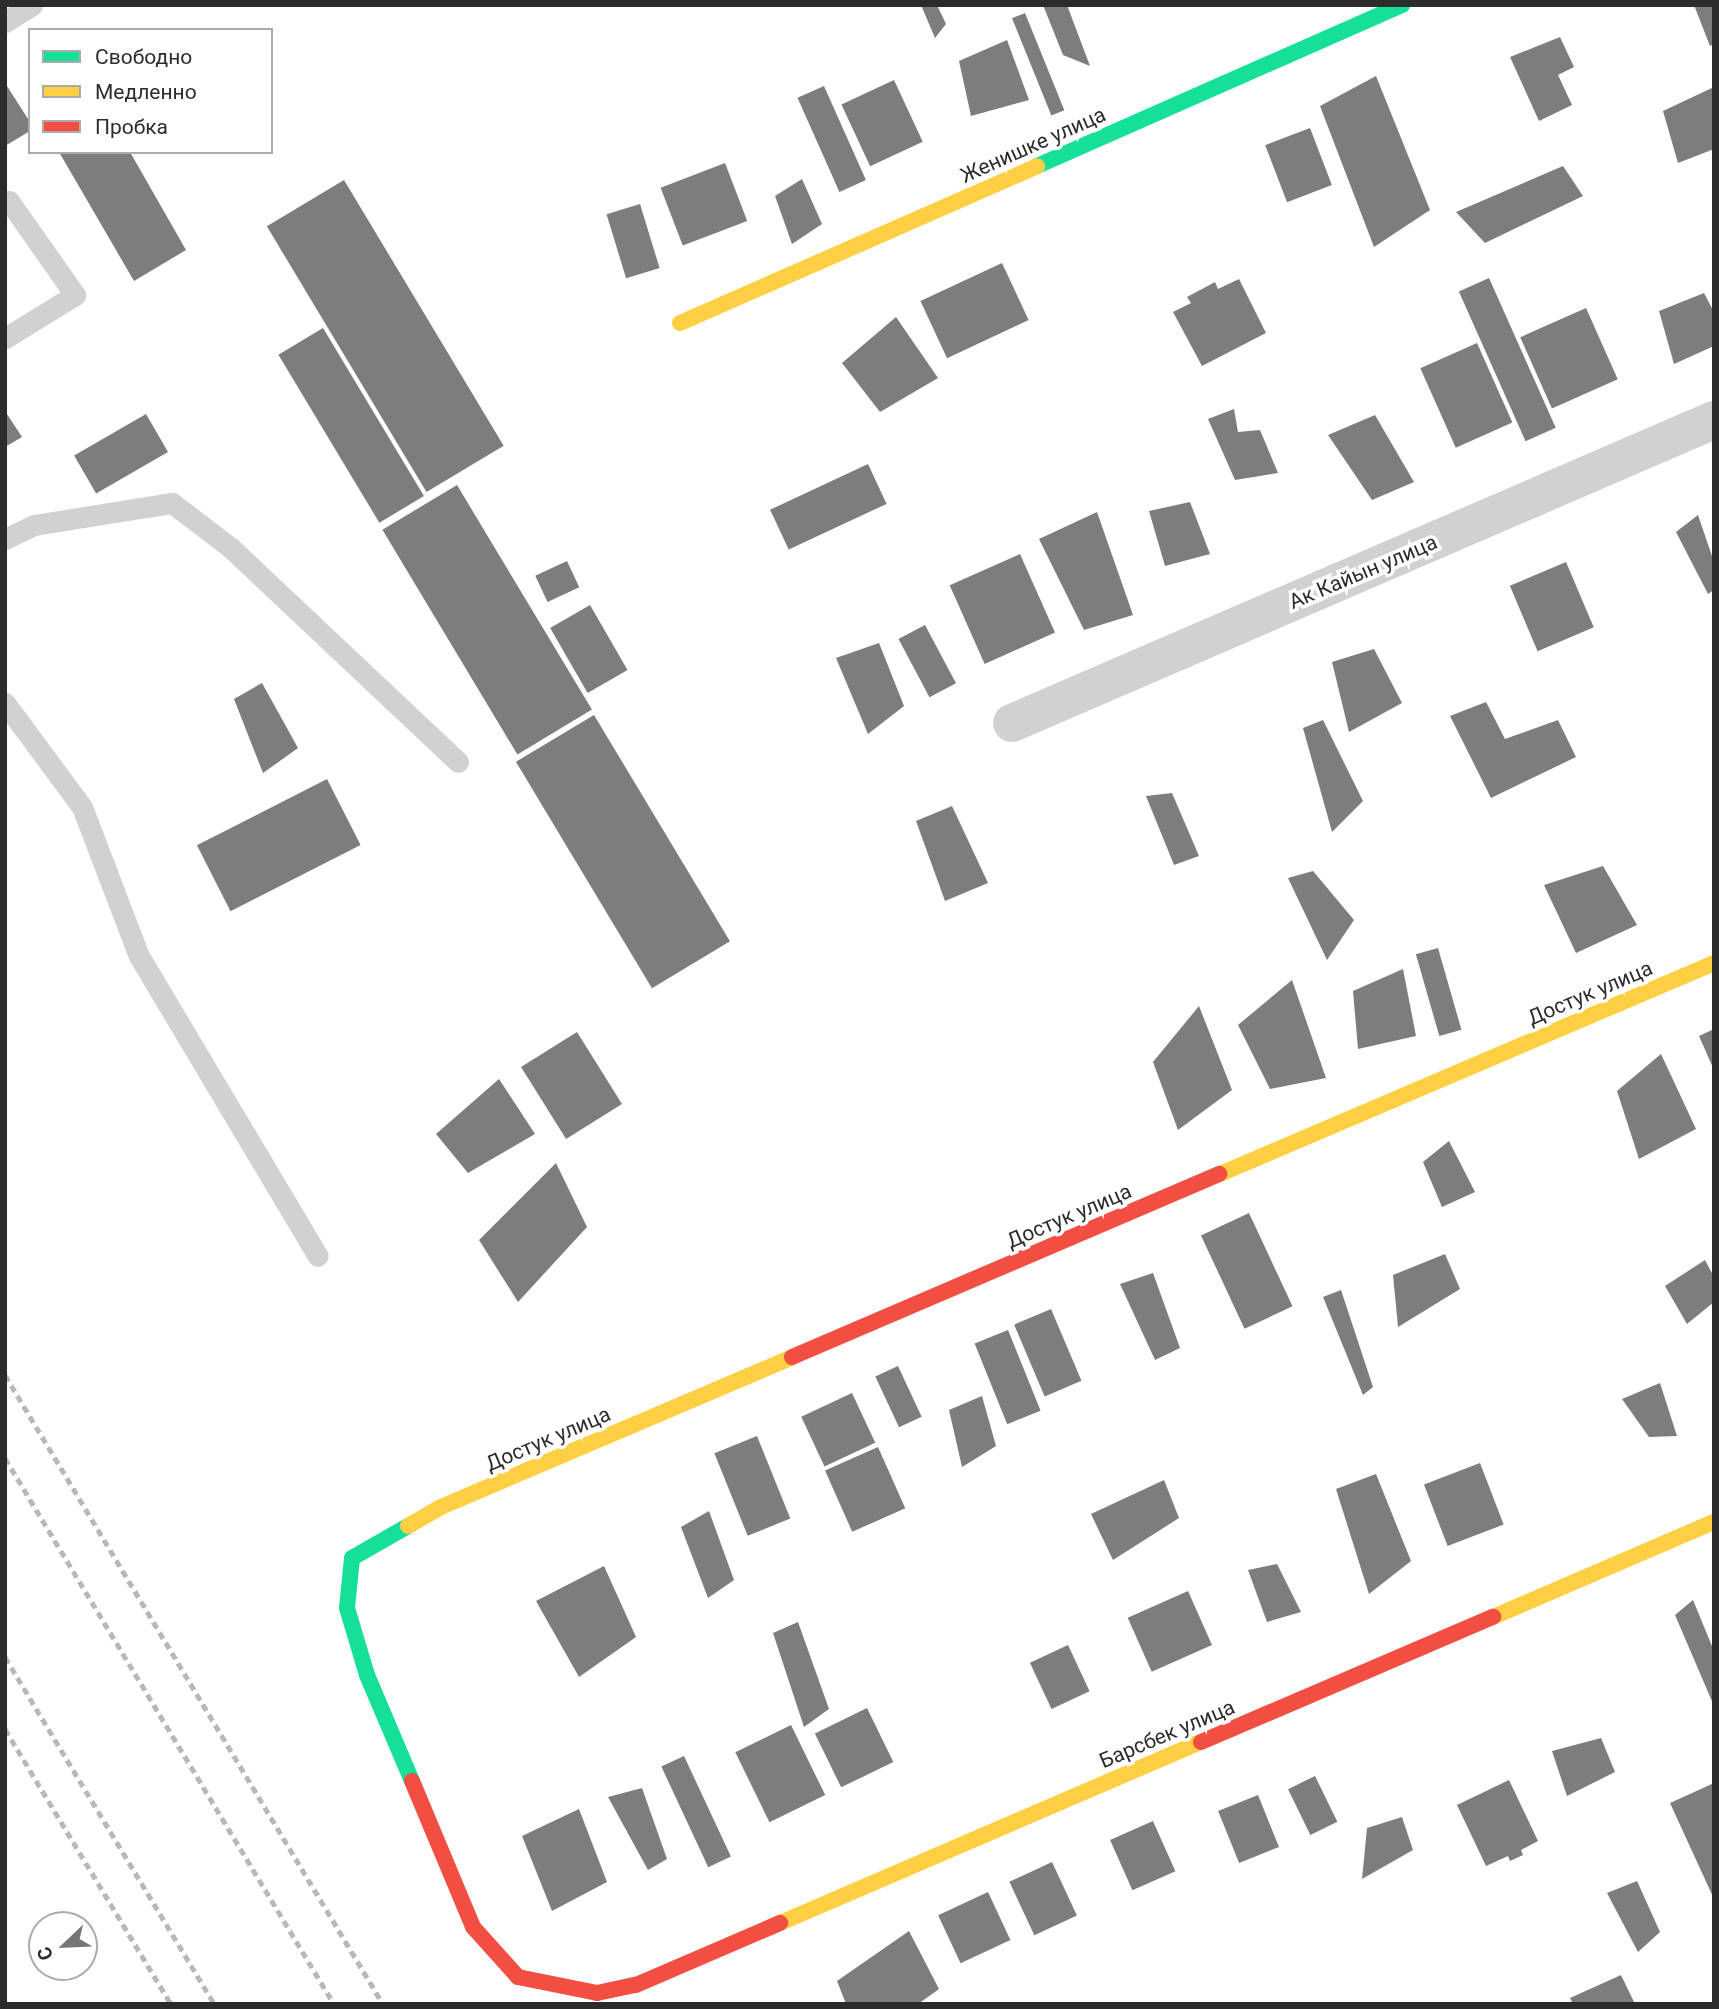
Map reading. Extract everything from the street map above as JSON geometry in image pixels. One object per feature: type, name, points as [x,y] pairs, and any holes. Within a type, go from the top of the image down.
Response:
[{"type":"street","name":"Женишке улица","points":[[680,323],[1402,5]]},
{"type":"street","name":"Ак Кайын улица","points":[[1012,723],[1714,420]]},
{"type":"street","name":"Достук улица","points":[[640,1994],[597,1993],[518,1976],[473,1927],[367,1675],[346,1608],[352,1558],[441,1507],[1714,963]]},
{"type":"street","name":"Барсбек улица","points":[[640,1994],[1714,1522]]},
{"type":"lane","points":[[5,22],[32,5]]},
{"type":"lane","points":[[5,201],[9,201],[75,295],[5,338]]},
{"type":"lane","points":[[5,539],[34,525],[172,503],[231,548],[458,762]]},
{"type":"lane","points":[[5,703],[82,807],[139,956],[318,1256]]},
{"type":"building","points":[[921,5],[937,5],[946,24],[935,38]]},
{"type":"building","points":[[1043,5],[1067,5],[1090,66],[1063,55]]},
{"type":"building","points":[[1694,5],[1714,5],[1714,44],[1710,46]]},
{"type":"building","points":[[1025,13],[1064,110],[1051,116],[1012,18]]},
{"type":"building","points":[[1560,37],[1574,67],[1558,75],[1572,105],[1539,121],[1510,57]]},
{"type":"building","points":[[1007,40],[1029,100],[971,116],[959,61]]},
{"type":"building","points":[[1376,76],[1430,210],[1374,247],[1320,106]]},
{"type":"building","points":[[894,80],[923,142],[870,166],[841,105]]},
{"type":"building","points":[[5,83],[28,119],[28,132],[5,146]]},
{"type":"building","points":[[824,86],[866,180],[839,192],[798,98]]},
{"type":"building","points":[[1714,87],[1714,149],[1678,163],[1663,111]]},
{"type":"building","points":[[1310,128],[1332,185],[1287,202],[1265,145]]},
{"type":"building","points":[[60,154],[131,154],[186,250],[134,281]]},
{"type":"building","points":[[725,163],[747,221],[683,246],[661,188]]},
{"type":"building","points":[[1563,166],[1583,196],[1485,243],[1456,212]]},
{"type":"building","points":[[802,179],[822,224],[792,244],[775,196]]},
{"type":"building","points":[[344,180],[504,446],[427,492],[267,226]]},
{"type":"building","points":[[640,204],[660,268],[626,278],[607,214]]},
{"type":"building","points":[[1002,263],[1029,320],[947,358],[920,301]]},
{"type":"building","points":[[1489,278],[1556,428],[1526,441],[1459,291]]},
{"type":"building","points":[[1239,279],[1266,333],[1202,366],[1173,312],[1191,303],[1187,297],[1215,282],[1218,289]]},
{"type":"building","points":[[1704,293],[1714,312],[1714,346],[1674,364],[1659,311]]},
{"type":"building","points":[[1586,308],[1618,379],[1552,409],[1520,337]]},
{"type":"building","points":[[896,317],[938,378],[880,412],[842,363]]},
{"type":"building","points":[[323,328],[424,496],[379,523],[278,355]]},
{"type":"building","points":[[1477,343],[1512,422],[1456,448],[1420,368]]},
{"type":"building","points":[[1234,409],[1238,432],[1260,430],[1278,473],[1235,480],[1208,419]]},
{"type":"building","points":[[5,411],[22,437],[5,447]]},
{"type":"building","points":[[146,414],[168,452],[96,494],[74,456]]},
{"type":"building","points":[[1375,415],[1414,482],[1372,500],[1328,435]]},
{"type":"building","points":[[868,464],[887,504],[789,550],[770,510]]},
{"type":"building","points":[[457,485],[592,710],[517,754],[382,530]]},
{"type":"building","points":[[1190,502],[1210,554],[1165,566],[1149,511]]},
{"type":"building","points":[[1097,512],[1133,615],[1084,630],[1039,539]]},
{"type":"building","points":[[1698,515],[1714,562],[1714,590],[1708,594],[1676,532]]},
{"type":"building","points":[[1020,554],[1055,633],[985,664],[950,585]]},
{"type":"building","points":[[567,561],[579,587],[548,602],[535,576]]},
{"type":"building","points":[[1566,562],[1594,627],[1538,651],[1510,586]]},
{"type":"building","points":[[590,605],[628,670],[588,693],[550,628]]},
{"type":"building","points":[[925,625],[956,683],[929,697],[899,639]]},
{"type":"building","points":[[879,643],[904,706],[868,734],[836,658]]},
{"type":"building","points":[[1374,649],[1402,703],[1349,732],[1332,662]]},
{"type":"building","points":[[262,683],[298,748],[263,773],[234,699]]},
{"type":"building","points":[[1486,702],[1505,739],[1558,720],[1576,757],[1491,798],[1450,716]]},
{"type":"building","points":[[594,715],[730,941],[652,988],[516,762]]},
{"type":"building","points":[[1323,720],[1363,801],[1332,832],[1303,728]]},
{"type":"building","points":[[327,779],[361,845],[231,911],[197,845]]},
{"type":"building","points":[[1172,793],[1199,856],[1174,865],[1146,796]]},
{"type":"building","points":[[952,806],[988,883],[945,901],[916,821]]},
{"type":"building","points":[[1603,866],[1637,925],[1576,953],[1544,885]]},
{"type":"building","points":[[1313,871],[1354,920],[1327,960],[1288,878]]},
{"type":"building","points":[[1438,948],[1461,1030],[1439,1036],[1416,954]]},
{"type":"building","points":[[1403,969],[1416,1036],[1358,1049],[1353,991]]},
{"type":"building","points":[[1292,980],[1326,1078],[1270,1089],[1238,1025]]},
{"type":"building","points":[[1199,1006],[1232,1090],[1178,1130],[1153,1062]]},
{"type":"building","points":[[1714,1029],[1714,1070],[1699,1036]]},
{"type":"building","points":[[577,1032],[622,1104],[566,1139],[521,1067]]},
{"type":"building","points":[[1661,1054],[1696,1129],[1639,1159],[1617,1091]]},
{"type":"building","points":[[499,1079],[535,1134],[468,1173],[436,1134]]},
{"type":"building","points":[[1449,1141],[1475,1192],[1442,1207],[1423,1162]]},
{"type":"building","points":[[556,1163],[587,1227],[518,1302],[479,1240]]},
{"type":"building","points":[[1249,1213],[1293,1306],[1244,1329],[1201,1235]]},
{"type":"building","points":[[1445,1254],[1460,1289],[1398,1327],[1393,1275]]},
{"type":"building","points":[[1705,1260],[1714,1277],[1714,1302],[1687,1324],[1665,1286]]},
{"type":"building","points":[[1153,1273],[1180,1348],[1155,1360],[1120,1284]]},
{"type":"building","points":[[1341,1290],[1373,1387],[1363,1395],[1323,1297]]},
{"type":"building","points":[[1051,1309],[1081,1381],[1045,1396],[1014,1325]]},
{"type":"building","points":[[1008,1330],[1041,1411],[1007,1424],[975,1343]]},
{"type":"building","points":[[898,1366],[922,1417],[899,1427],[875,1377]]},
{"type":"building","points":[[1660,1383],[1677,1436],[1649,1437],[1622,1399]]},
{"type":"building","points":[[852,1393],[875,1443],[824,1467],[801,1417]]},
{"type":"building","points":[[982,1396],[996,1446],[962,1467],[949,1410]]},
{"type":"building","points":[[757,1436],[790,1519],[748,1536],[714,1453]]},
{"type":"building","points":[[878,1447],[905,1508],[852,1532],[825,1471]]},
{"type":"building","points":[[1480,1463],[1504,1525],[1448,1546],[1424,1485]]},
{"type":"building","points":[[1376,1474],[1411,1561],[1369,1594],[1336,1489]]},
{"type":"building","points":[[1164,1480],[1179,1518],[1113,1560],[1091,1514]]},
{"type":"building","points":[[709,1511],[734,1580],[708,1598],[681,1527]]},
{"type":"building","points":[[1277,1564],[1301,1612],[1267,1622],[1248,1570]]},
{"type":"building","points":[[604,1566],[636,1637],[579,1677],[536,1601]]},
{"type":"building","points":[[1188,1591],[1212,1645],[1152,1672],[1128,1618]]},
{"type":"building","points":[[1693,1600],[1714,1651],[1714,1706],[1675,1615]]},
{"type":"building","points":[[798,1622],[829,1709],[804,1727],[773,1633]]},
{"type":"building","points":[[1068,1645],[1090,1691],[1051,1709],[1030,1663]]},
{"type":"building","points":[[867,1708],[893,1762],[841,1787],[815,1733]]},
{"type":"building","points":[[791,1725],[825,1795],[769,1822],[735,1752]]},
{"type":"building","points":[[1601,1738],[1615,1772],[1567,1796],[1552,1751]]},
{"type":"building","points":[[684,1756],[731,1857],[708,1867],[661,1767]]},
{"type":"building","points":[[1315,1776],[1337,1822],[1310,1835],[1288,1789]]},
{"type":"building","points":[[1509,1780],[1538,1841],[1521,1850],[1523,1855],[1510,1861],[1508,1856],[1486,1866],[1457,1805]]},
{"type":"building","points":[[1714,1783],[1713,1819],[1714,1899],[1670,1803]]},
{"type":"building","points":[[642,1788],[667,1859],[648,1870],[608,1797]]},
{"type":"building","points":[[1258,1795],[1279,1847],[1239,1863],[1218,1811]]},
{"type":"building","points":[[579,1809],[607,1882],[552,1911],[522,1836]]},
{"type":"building","points":[[1402,1817],[1413,1850],[1362,1879],[1367,1828]]},
{"type":"building","points":[[1153,1821],[1175,1871],[1132,1890],[1110,1840]]},
{"type":"building","points":[[1052,1862],[1077,1915],[1034,1935],[1009,1882]]},
{"type":"building","points":[[1637,1881],[1660,1932],[1638,1952],[1607,1893]]},
{"type":"building","points":[[988,1892],[1010,1940],[961,1963],[938,1915]]},
{"type":"building","points":[[909,1931],[939,1989],[918,2004],[846,2004],[837,1981]]},
{"type":"building","points":[[1621,1975],[1635,2004],[1573,2004],[1570,1998]]},
{"type":"railway","points":[[5,1375],[383,2004]]},
{"type":"railway","points":[[5,1458],[334,2004]]},
{"type":"railway","points":[[5,1657],[214,2004]]},
{"type":"railway","points":[[5,1729],[171,2004]]},
{"type":"traffic: fast","points":[[1037,166],[1402,5]]},
{"type":"traffic: fast","points":[[408,1526],[352,1558],[347,1608],[367,1675],[412,1781]]},
{"type":"traffic: slow","points":[[680,323],[1037,166]]},
{"type":"traffic: slow","points":[[1220,1174],[1714,963]]},
{"type":"traffic: slow","points":[[408,1526],[441,1507],[792,1357]]},
{"type":"traffic: slow","points":[[1493,1617],[1714,1522]]},
{"type":"traffic: slow","points":[[780,1923],[1201,1742]]},
{"type":"traffic: jam","points":[[792,1357],[1220,1174]]},
{"type":"traffic: jam","points":[[1201,1742],[1493,1617]]},
{"type":"traffic: jam","points":[[412,1781],[473,1927],[518,1977],[597,1993],[636,1985],[780,1923]]}]
